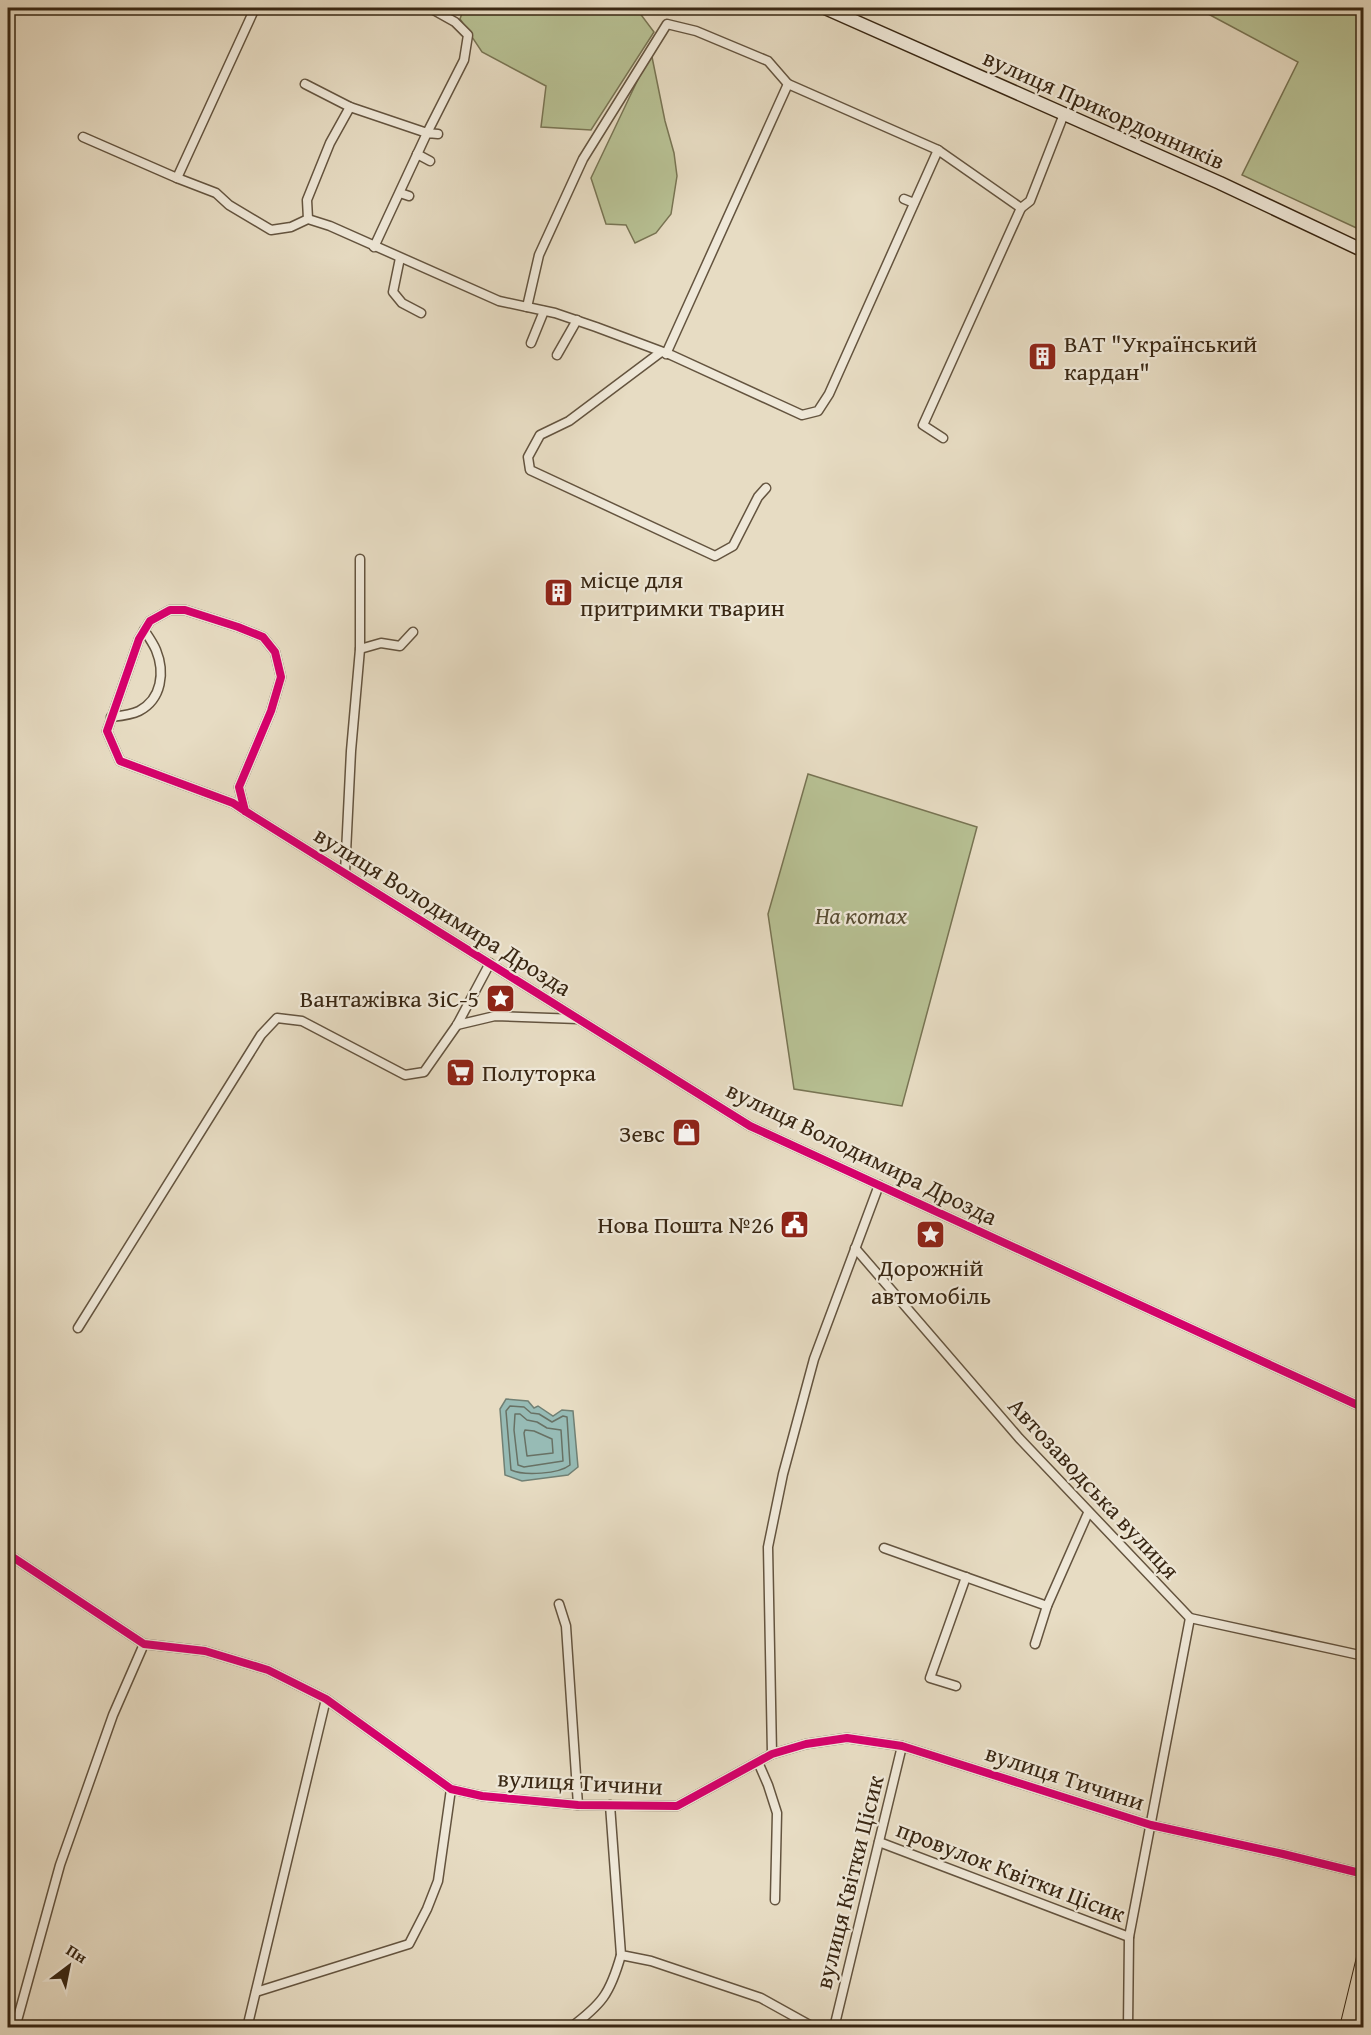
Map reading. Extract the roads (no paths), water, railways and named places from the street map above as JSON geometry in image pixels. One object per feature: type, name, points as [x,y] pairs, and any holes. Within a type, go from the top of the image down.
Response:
[{"type":"main road","points":[[1347,2028],[1364,1958]]},
{"type":"street","points":[[177,178],[255,8]]},
{"type":"street","points":[[374,246],[393,216],[417,154],[464,60],[468,35],[455,22],[430,8]]},
{"type":"street","name":"вулиця Прикордонників","points":[[825,8],[1220,183],[1364,251]]},
{"type":"street","points":[[527,307],[539,255],[583,159],[668,24],[696,31],[768,62],[788,84],[938,150],[1021,208]]},
{"type":"street","points":[[305,84],[350,106],[427,133],[438,134]]},
{"type":"street","points":[[766,488],[758,497],[733,546],[715,556],[530,470],[528,457],[540,435],[569,421],[664,353],[788,84]]},
{"type":"street","points":[[308,219],[307,200],[330,143],[350,106]]},
{"type":"street","points":[[943,438],[923,425],[1021,208],[1030,201],[1064,114]]},
{"type":"street","points":[[83,137],[216,193],[229,205],[271,230],[291,227],[308,219],[330,226],[499,302],[577,320],[664,353],[802,415],[818,411],[829,394],[938,150]]},
{"type":"street","points":[[417,154],[430,160]]},
{"type":"street","points":[[400,193],[409,196]]},
{"type":"street","points":[[904,199],[914,203]]},
{"type":"street","points":[[400,258],[393,292],[402,303],[420,313]]},
{"type":"street","points":[[531,343],[544,311]]},
{"type":"street","points":[[557,355],[577,320]]},
{"type":"street","points":[[345,873],[351,751],[360,649],[360,559]]},
{"type":"street","name":"вулиця Володимира Дрозда","points":[[239,787],[271,711],[281,677],[275,652],[263,637],[185,610],[170,610],[150,621],[139,639],[111,717],[107,730],[120,761],[220,798],[245,811],[750,1126],[1364,1408]]},
{"type":"street","points":[[111,717],[138,712],[152,701],[160,689],[161,672],[156,651],[144,630]]},
{"type":"street","points":[[360,649],[381,643],[400,646],[413,632]]},
{"type":"street","points":[[220,798],[232,794],[239,787]]},
{"type":"street","points":[[239,787],[245,811]]},
{"type":"street","points":[[78,1328],[261,1035],[277,1018],[302,1021],[405,1075],[424,1072],[457,1025],[490,963]]},
{"type":"street","points":[[457,1025],[495,1016],[579,1019]]},
{"type":"street","points":[[772,1754],[768,1547],[783,1474],[814,1359],[879,1185]]},
{"type":"street","name":"Автозаводська вулиця","points":[[855,1248],[1019,1438],[1190,1618]]},
{"type":"street","points":[[1035,1644],[1047,1606],[1088,1513]]},
{"type":"street","points":[[884,1548],[1047,1606]]},
{"type":"street","name":"вулиця Тичини","points":[[8,1554],[144,1644],[205,1652],[267,1670],[326,1699],[451,1789],[482,1796],[578,1804],[677,1806],[772,1754],[806,1743],[847,1738],[902,1746],[1151,1825],[1364,1874]]},
{"type":"street","points":[[956,1686],[930,1678],[966,1577]]},
{"type":"street","points":[[559,1604],[566,1626],[578,1804]]},
{"type":"street","points":[[1128,2028],[1129,1937],[1190,1618],[1364,1656]]},
{"type":"street","points":[[15,2028],[60,1865],[109,1725],[144,1644]]},
{"type":"street","points":[[247,2028],[326,1699]]},
{"type":"street","name":"вулиця Квітки Цісик","points":[[834,2028],[902,1746]]},
{"type":"street","points":[[758,1762],[777,1813],[775,1900]]},
{"type":"street","points":[[256,1992],[409,1944],[438,1881],[451,1789]]},
{"type":"street","points":[[570,2028],[593,2011],[612,1985],[621,1955],[610,1804]]},
{"type":"street","name":"провулок Квітки Цісик","points":[[879,1842],[1129,1937]]},
{"type":"street","points":[[621,1955],[651,1961],[761,1998],[815,2028]]},
{"type":"water","points":[[506,1399],[528,1401],[534,1408],[538,1406],[553,1416],[562,1410],[573,1411],[578,1467],[568,1475],[522,1481],[505,1475],[500,1409]]},
{"type":"place","name":"ВАТ \"Український кардан\"","points":[[1043,357]]},
{"type":"place","name":"місце для притримки тварин","points":[[559,593]]},
{"type":"place","name":"Вантажівка ЗіС-5","points":[[500,998]]},
{"type":"place","name":"Полуторка","points":[[461,1072]]},
{"type":"place","name":"Зевс","points":[[686,1133]]},
{"type":"place","name":"Нова Пошта №26","points":[[795,1224]]},
{"type":"place","name":"Дорожній автомобіль","points":[[931,1234]]},
{"type":"park label","name":"На котах","points":[[861,915]]}]
